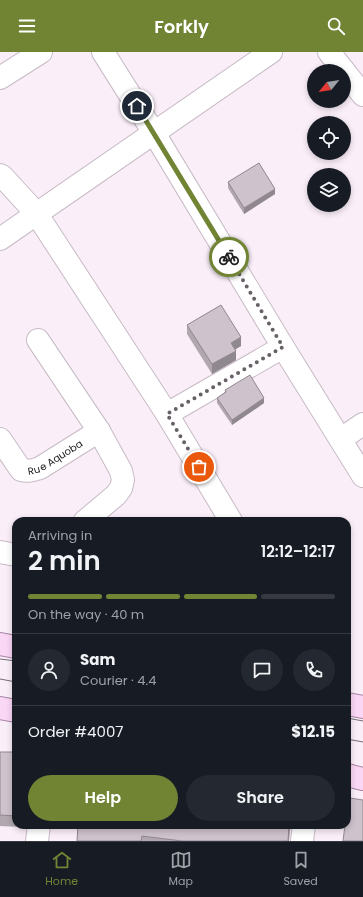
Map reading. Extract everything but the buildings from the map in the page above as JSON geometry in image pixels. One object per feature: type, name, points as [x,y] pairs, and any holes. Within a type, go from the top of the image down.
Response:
[{"type":"main road","points":[[0,644],[12,646]]},
{"type":"main road","points":[[351,705],[363,707]]},
{"type":"main road","points":[[0,708],[12,710]]},
{"type":"main road","points":[[351,776],[363,779]]},
{"type":"street","points":[[0,78],[41,52]]},
{"type":"street","points":[[103,52],[363,476]]},
{"type":"street","points":[[329,52],[338,64]]},
{"type":"street","points":[[0,239],[154,133],[265,54]]},
{"type":"street","points":[[351,80],[363,95]]},
{"type":"street","points":[[0,175],[36,213],[167,414],[229,517]]},
{"type":"street","points":[[38,340],[99,431],[121,471],[123,480],[121,488],[116,495],[90,517]]},
{"type":"street","points":[[167,414],[283,347]]},
{"type":"street","points":[[341,439],[363,424]]},
{"type":"street","name":"Rue Aquoba","points":[[0,439],[16,464],[22,470],[26,471],[40,468],[99,431]]},
{"type":"street","points":[[0,552],[12,554]]},
{"type":"street","points":[[38,841],[39,829]]},
{"type":"street","points":[[302,841],[304,829]]},
{"type":"tram line","points":[[0,659],[12,660]]},
{"type":"tram line","points":[[0,679],[12,681]]},
{"type":"tram line","points":[[351,719],[363,721]]},
{"type":"tram line","points":[[351,740],[363,742]]},
{"type":"way so far","points":[[199,467],[167,414],[283,347],[229,257]]},
{"type":"route","points":[[137,106],[229,257]]}]
